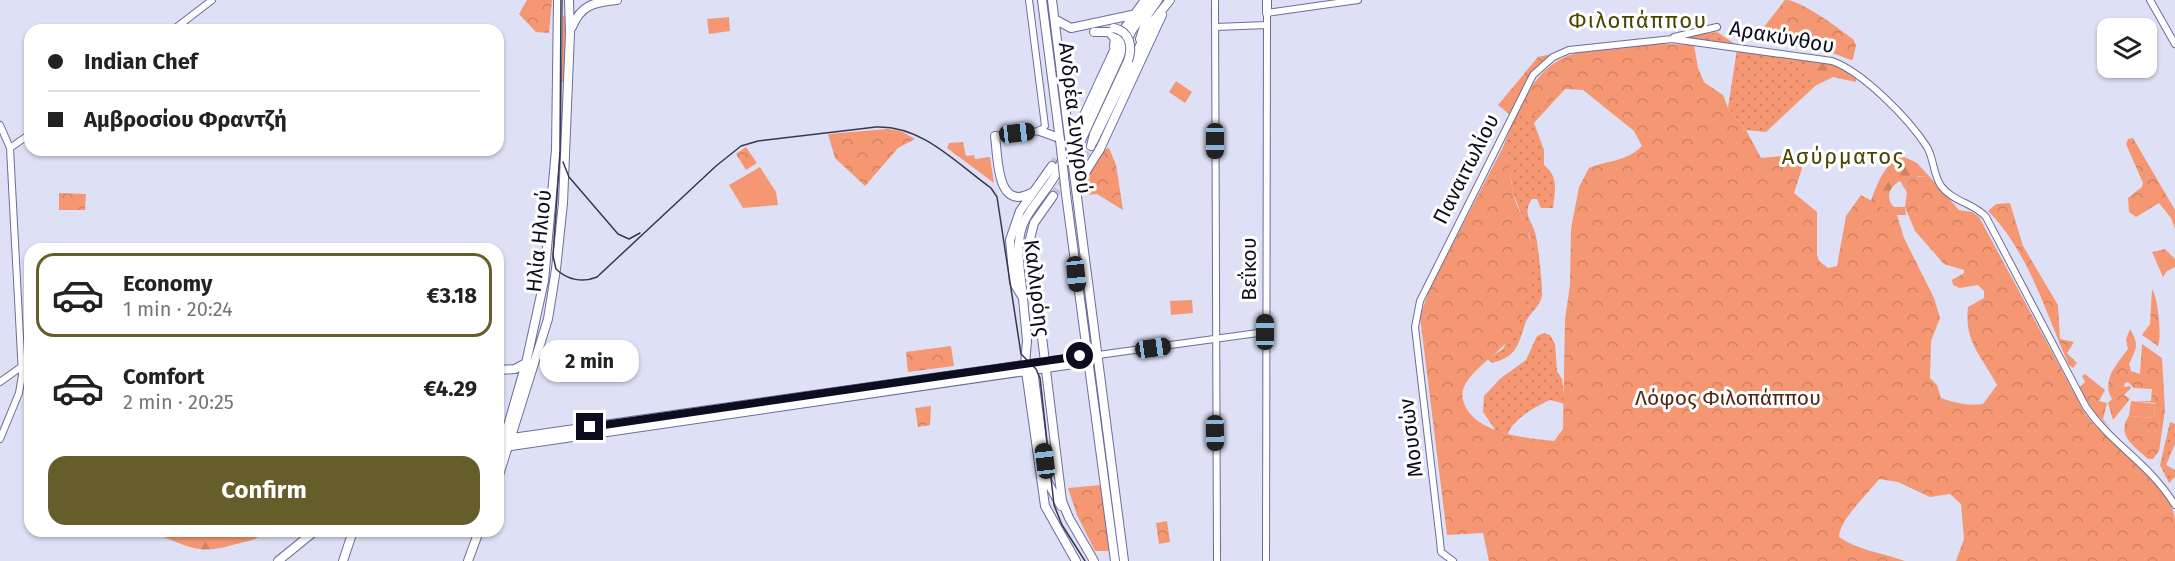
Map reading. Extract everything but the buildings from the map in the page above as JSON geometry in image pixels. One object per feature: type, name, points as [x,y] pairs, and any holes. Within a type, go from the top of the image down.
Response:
[{"type":"highway","name":"Ανδρέα Συγγρού","points":[[1042,0],[1115,561]]},
{"type":"highway","name":"Ανδρέα Συγγρού","points":[[1052,0],[1124,561]]},
{"type":"highway","points":[[1073,166],[1081,142],[1131,32],[1152,0]]},
{"type":"highway","points":[[1055,15],[1064,27],[1071,28],[1132,15]]},
{"type":"highway","points":[[1055,15],[1059,26],[1070,31],[1114,28],[1124,32],[1129,39],[1131,48],[1128,61],[1090,146]]},
{"type":"highway","points":[[1068,127],[1070,102]]},
{"type":"highway","points":[[1040,131],[1059,139]]},
{"type":"highway","points":[[1077,191],[1081,176],[1100,148]]},
{"type":"highway","points":[[1023,298],[1020,234],[1026,219],[1053,180],[1062,160]]},
{"type":"main road","name":"Ηλία Ηλιού","points":[[504,443],[543,289],[552,203],[558,0]]},
{"type":"main road","name":"Ηλία Ηλιού","points":[[504,443],[548,319],[556,269],[563,203],[570,31],[566,0]]},
{"type":"main road","points":[[558,10],[566,0]]},
{"type":"main road","points":[[570,31],[585,7],[598,2],[616,0]]},
{"type":"main road","points":[[1078,126],[1132,15],[1145,0]]},
{"type":"main road","points":[[1267,0],[1267,13]]},
{"type":"main road","points":[[1090,146],[1103,126],[1138,50],[1144,23],[1165,2]]},
{"type":"main road","points":[[1100,148],[1165,2]]},
{"type":"main road","points":[[1094,32],[1111,33],[1115,39],[1114,50]]},
{"type":"main road","points":[[995,136],[1002,186],[1005,191],[1010,196],[1018,197],[1035,191]]},
{"type":"main road","name":"Καλλιρόης","points":[[1035,366],[1027,341],[1023,298],[1014,283],[1010,240],[1017,218],[1052,166]]},
{"type":"main road","name":"Καλλιρόης","points":[[1053,196],[1034,223],[1030,239],[1035,366],[1045,506],[1076,561]]},
{"type":"main road","points":[[504,443],[1098,355]]},
{"type":"main road","points":[[504,370],[515,369],[526,363]]},
{"type":"main road","points":[[1035,366],[1048,486],[1094,561]]},
{"type":"main road","points":[[278,561],[308,537]]},
{"type":"main road","points":[[343,561],[351,537]]},
{"type":"main road","points":[[468,561],[477,537]]},
{"type":"street","points":[[181,24],[212,0]]},
{"type":"street","points":[[995,136],[1040,131],[1045,126],[1029,0]]},
{"type":"street","points":[[1215,0],[1216,561]]},
{"type":"street","points":[[1267,13],[1358,0]]},
{"type":"street","points":[[2150,0],[2175,44]]},
{"type":"street","name":"Βεΐκου","points":[[1266,561],[1267,13]]},
{"type":"street","points":[[1215,27],[1267,25]]},
{"type":"street","points":[[1672,39],[1717,27]]},
{"type":"street","name":"Αρακύνθου","points":[[1569,50],[1672,39],[1743,46],[1816,57],[1846,66],[1881,95],[1926,146],[1942,187],[1956,200],[1981,212],[1988,221],[2094,419],[2148,468],[2175,505]]},
{"type":"street","name":"Παναιτωλίου","points":[[1415,320],[1431,277],[1526,86],[1541,67],[1569,50]]},
{"type":"street","points":[[0,125],[10,148],[21,367],[19,393],[0,439]]},
{"type":"street","points":[[10,148],[24,138]]},
{"type":"street","name":"Μουσών","points":[[1415,320],[1441,552],[1453,561]]},
{"type":"street","points":[[1098,355],[1265,332]]},
{"type":"street","points":[[0,382],[21,367]]},
{"type":"green space","points":[[527,0],[552,0],[549,33],[536,32],[519,14]]},
{"type":"green space","points":[[1785,0],[1810,10],[1853,39],[1856,45],[1853,59],[1830,52],[1761,41],[1764,27]]},
{"type":"green space","points":[[567,12],[567,76],[560,85],[562,18]]},
{"type":"green space","points":[[729,17],[730,31],[709,34],[707,19]]},
{"type":"green space","points":[[1717,32],[1735,44],[1690,38],[1690,36]]},
{"type":"green space","name":"Λόφος Φιλοπάππου","points":[[1641,43],[1694,45],[1698,68],[1704,82],[1723,95],[1728,108],[1746,130],[1761,158],[1795,155],[1802,168],[1794,193],[1817,212],[1817,255],[1819,261],[1828,268],[1837,266],[1846,216],[1861,195],[1897,215],[1904,238],[1934,298],[1940,318],[1931,341],[1930,378],[1937,385],[1941,398],[1972,405],[1983,404],[1997,385],[1975,349],[1967,319],[1968,307],[1984,298],[1984,291],[1978,285],[1960,288],[1953,285],[1952,280],[1964,273],[1964,270],[1944,264],[1915,231],[1905,207],[1908,183],[1912,177],[1929,176],[1959,210],[1972,212],[1979,217],[2085,413],[2095,426],[2150,474],[2170,503],[2175,519],[2175,561],[1956,561],[1964,539],[1961,504],[1950,494],[1930,497],[1898,482],[1879,479],[1849,515],[1840,530],[1839,537],[1862,548],[1905,561],[1489,561],[1483,533],[1447,535],[1420,317],[1429,290],[1503,147],[1507,147],[1513,193],[1528,230],[1531,247],[1530,284],[1516,330],[1503,347],[1467,382],[1463,391],[1463,400],[1468,411],[1488,427],[1515,436],[1554,441],[1563,429],[1565,319],[1570,285],[1571,229],[1579,187],[1589,168],[1623,158],[1642,146],[1634,131],[1583,90],[1565,89],[1524,123],[1518,109],[1530,88],[1543,73],[1568,56],[1583,51]]},
{"type":"green space","points":[[1737,49],[1809,58],[1812,81],[1815,86],[1766,132],[1746,130],[1728,108]]},
{"type":"green space","points":[[1556,53],[1533,72],[1509,114],[1498,105],[1538,57]]},
{"type":"green space","points":[[1809,58],[1825,61],[1856,75],[1856,82],[1833,77],[1815,86],[1807,73]]},
{"type":"green space","points":[[1176,81],[1192,92],[1185,103],[1169,92]]},
{"type":"green space","points":[[1565,89],[1534,123],[1544,150],[1544,165],[1552,174],[1555,184],[1553,208],[1541,208],[1537,199],[1532,199],[1528,209],[1537,241],[1542,296],[1527,320],[1515,350],[1500,361],[1492,363],[1487,359],[1503,349],[1524,307],[1531,255],[1530,237],[1513,193],[1507,148],[1503,147],[1518,109],[1549,99]]},
{"type":"green space","points":[[887,129],[901,131],[915,139],[898,148],[865,186],[835,158],[828,134]]},
{"type":"green space","points":[[2133,138],[2175,210],[2175,229],[2171,218],[2159,203],[2136,217],[2129,212],[2128,198],[2142,187],[2143,183],[2126,144],[2128,139]]},
{"type":"green space","points":[[963,142],[966,156],[974,155],[975,159],[990,157],[994,183],[947,148],[949,143]]},
{"type":"green space","points":[[746,147],[757,163],[746,170],[736,154]]},
{"type":"green space","points":[[1109,148],[1116,165],[1123,210],[1097,194],[1085,195],[1087,175],[1093,161]]},
{"type":"green space","points":[[1902,156],[1917,163],[1929,176],[1918,176],[1908,183],[1908,194],[1900,181],[1893,186],[1889,196],[1891,204],[1894,207],[1905,207],[1906,215],[1897,215],[1871,201],[1886,169]]},
{"type":"green space","points":[[760,167],[776,192],[778,205],[743,208],[729,185]]},
{"type":"green space","points":[[59,193],[86,194],[85,210],[59,210]]},
{"type":"green space","points":[[2010,203],[2023,246],[2058,305],[2060,339],[2074,342],[2067,353],[2077,363],[2073,368],[2069,365],[2026,264],[2015,245],[1988,211],[1996,204]]},
{"type":"green space","points":[[2165,249],[2175,259],[2175,267],[2167,271],[2163,277],[2152,252]]},
{"type":"green space","points":[[2152,289],[2159,317],[2158,346],[2142,335],[2150,324]]},
{"type":"green space","points":[[1192,300],[1193,313],[1171,315],[1170,301]]},
{"type":"green space","points":[[2130,329],[2136,343],[2129,364],[2131,371],[2140,374],[2142,344],[2162,358],[2165,410],[2159,451],[2153,459],[2148,459],[2128,440],[2124,429],[2129,416],[2154,418],[2155,403],[2135,401],[2151,401],[2152,389],[2134,388],[2128,382],[2125,383],[2124,387],[2130,386],[2131,388],[2124,395],[2130,399],[2113,420],[2108,403],[2112,399],[2108,386],[2109,379],[2128,349],[2126,339]]},
{"type":"green space","points":[[1544,333],[1550,335],[1555,344],[1557,371],[1562,379],[1565,404],[1550,400],[1520,418],[1508,434],[1496,431],[1483,412],[1484,396],[1501,378],[1526,360],[1537,336]]},
{"type":"green space","points":[[951,346],[954,366],[908,372],[906,352]]},
{"type":"green space","points":[[2085,374],[2105,390],[2099,401],[2107,403],[2103,419],[2111,429],[2094,412],[2079,388],[2085,382],[2082,376]]},
{"type":"green space","points":[[2131,401],[2155,404],[2154,418],[2129,416]]},
{"type":"green space","points":[[931,406],[930,425],[918,427],[915,408]]},
{"type":"green space","points":[[2170,422],[2175,424],[2175,444],[2166,465],[2175,470],[2175,477],[2169,483],[2160,465]]},
{"type":"green space","points":[[1101,485],[1111,551],[1095,551],[1077,515],[1068,488]]},
{"type":"green space","points":[[1167,521],[1170,542],[1159,544],[1156,523]]},
{"type":"green space","points":[[163,537],[258,537],[213,549],[188,546]]},
{"type":"tunnel","points":[[1052,166],[1079,126]]},
{"type":"tunnel","points":[[1053,196],[1091,146]]},
{"type":"tram line","points":[[561,0],[560,151],[553,256],[556,269],[565,276],[575,279],[586,280],[597,277],[716,166],[741,146],[758,141],[876,127],[908,132],[938,147],[991,188],[997,197],[1021,354],[1036,369],[1040,378],[1054,505],[1062,525],[1085,561]]},
{"type":"tram line","points":[[563,162],[569,177],[618,234],[629,239],[640,233]]},
{"type":"district","name":"Φιλοπάππου","points":[[1638,20]]},
{"type":"district","name":"Ασύρματος","points":[[1843,156]]},
{"type":"route","points":[[590,427],[1080,356]]}]
